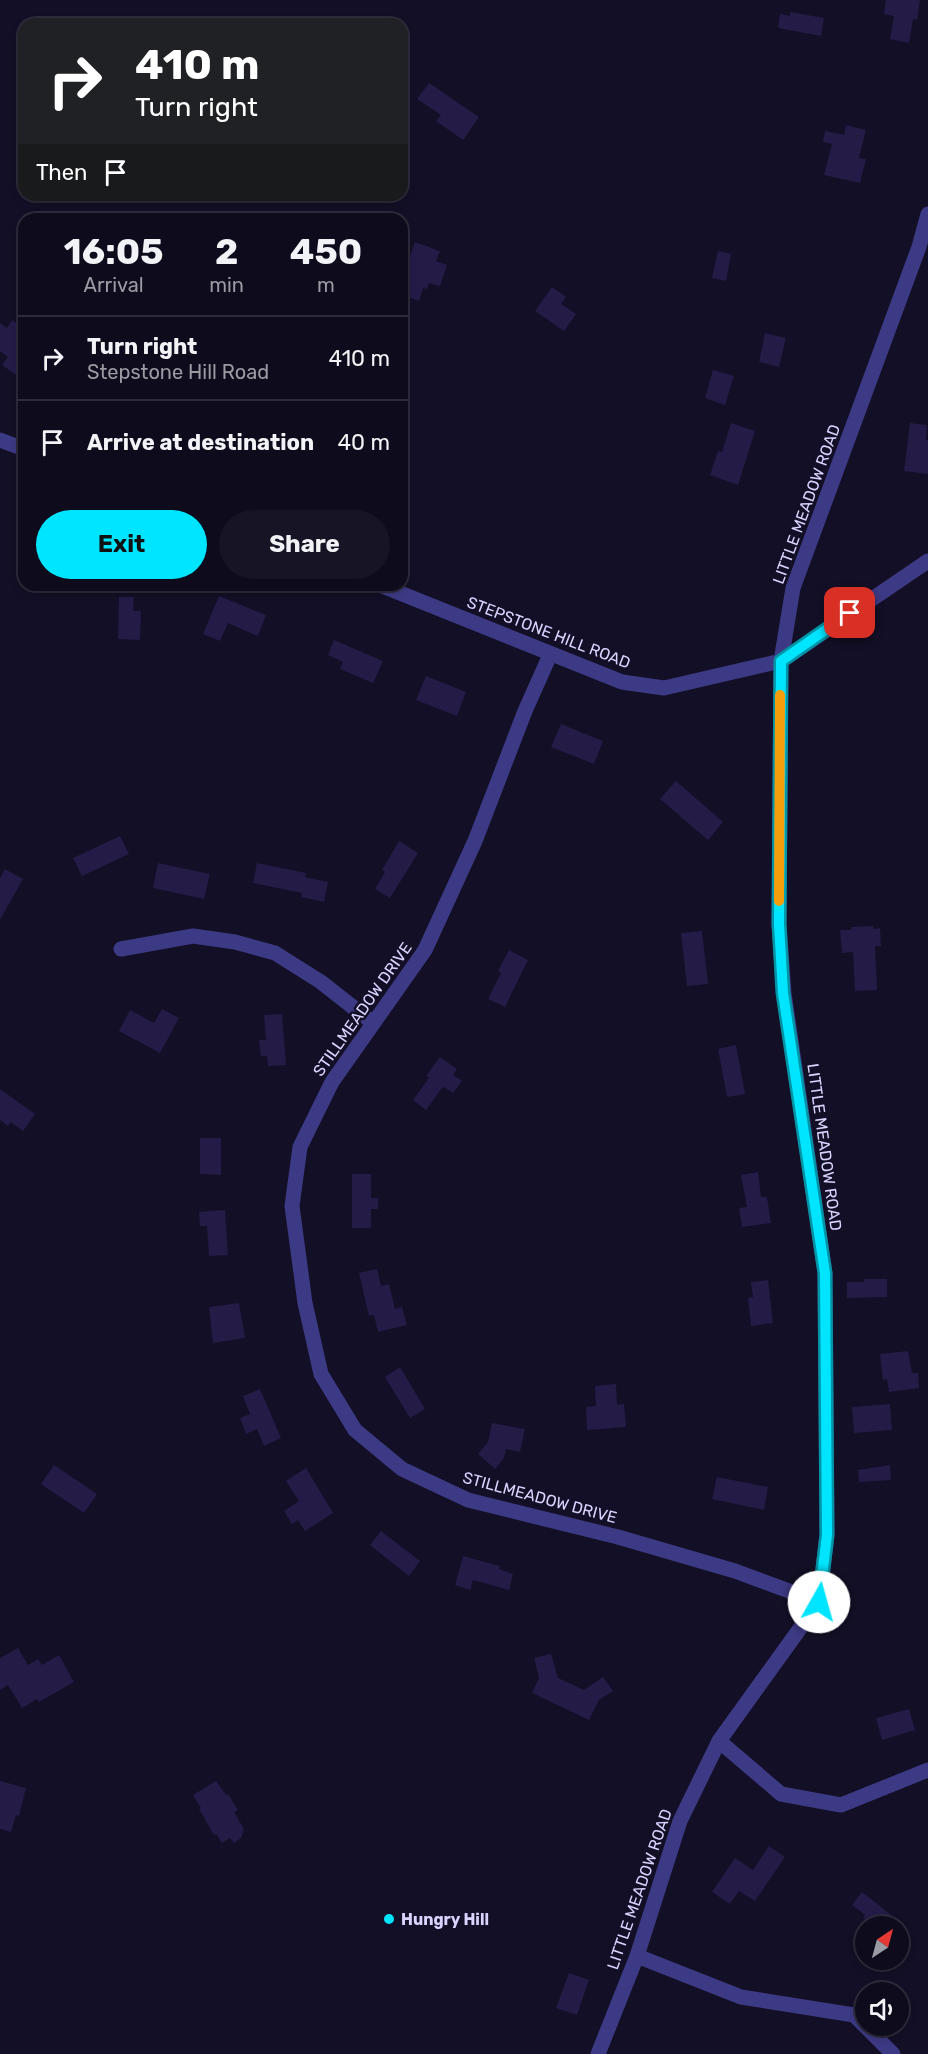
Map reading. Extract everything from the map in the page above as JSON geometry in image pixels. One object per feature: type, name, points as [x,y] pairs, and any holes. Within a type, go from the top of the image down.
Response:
[{"type":"street","name":"LITTLE MEADOW ROAD","points":[[598,2054],[636,1956],[680,1821],[719,1741],[819,1602],[827,1535],[825,1273],[783,993],[779,924],[781,661],[793,588],[919,247],[928,214]]},
{"type":"street","points":[[0,440],[18,447]]},
{"type":"street","name":"STEPSTONE HILL ROAD","points":[[395,591],[622,682],[664,687],[781,661],[928,561]]},
{"type":"street","name":"STILLMEADOW DRIVE","points":[[550,655],[525,711],[475,841],[425,950],[332,1082],[300,1147],[292,1206],[304,1303],[321,1374],[355,1430],[402,1469],[468,1500],[639,1543],[735,1571],[819,1602]]},
{"type":"street","points":[[121,949],[194,936],[235,942],[275,953],[321,982],[373,1023]]},
{"type":"street","points":[[719,1741],[781,1794],[841,1805],[928,1770]]},
{"type":"street","points":[[636,1956],[741,1997],[854,2015],[893,2054]]},
{"type":"building","points":[[886,0],[920,0],[917,20],[913,19],[909,43],[890,39],[894,16],[884,14]]},
{"type":"building","points":[[790,12],[824,18],[821,36],[778,28],[780,14],[790,16]]},
{"type":"building","points":[[429,83],[479,117],[463,140],[436,121],[441,115],[417,99]]},
{"type":"building","points":[[846,125],[866,130],[859,158],[866,159],[860,183],[824,175],[832,144],[823,142],[825,131],[844,135]]},
{"type":"building","points":[[415,242],[440,251],[436,261],[447,265],[440,286],[429,283],[427,289],[423,288],[419,301],[408,297],[408,262]]},
{"type":"building","points":[[718,251],[731,254],[726,281],[712,278]]},
{"type":"building","points":[[552,287],[566,297],[561,304],[576,314],[564,331],[535,311]]},
{"type":"building","points":[[12,320],[18,324],[18,376],[2,365],[8,357],[0,351],[0,323],[7,328]]},
{"type":"building","points":[[765,333],[786,338],[779,367],[759,362]]},
{"type":"building","points":[[713,370],[734,376],[725,405],[705,398]]},
{"type":"building","points":[[731,423],[755,431],[738,485],[710,475],[718,451],[722,452]]},
{"type":"building","points":[[910,423],[927,425],[928,474],[904,471]]},
{"type":"building","points":[[219,596],[266,615],[258,636],[228,623],[220,641],[203,634]]},
{"type":"building","points":[[119,597],[134,597],[133,611],[141,611],[140,640],[118,639]]},
{"type":"building","points":[[334,640],[383,661],[373,683],[340,669],[343,662],[328,655]]},
{"type":"building","points":[[426,676],[466,692],[457,716],[416,700]]},
{"type":"building","points":[[561,724],[603,741],[594,764],[551,747]]},
{"type":"building","points":[[676,781],[723,822],[708,840],[660,799]]},
{"type":"building","points":[[120,836],[129,854],[82,876],[73,858]]},
{"type":"building","points":[[399,841],[418,853],[390,898],[375,889],[385,872],[382,870]]},
{"type":"building","points":[[158,863],[210,874],[204,899],[153,888]]},
{"type":"building","points":[[257,863],[306,873],[305,877],[328,882],[324,902],[301,897],[302,893],[253,883]]},
{"type":"building","points":[[5,869],[23,879],[0,920],[0,878]]},
{"type":"building","points":[[873,926],[873,929],[880,928],[881,946],[875,946],[877,990],[855,991],[853,952],[842,953],[840,930]]},
{"type":"building","points":[[702,931],[708,984],[687,986],[681,933]]},
{"type":"building","points":[[509,950],[528,960],[505,1007],[488,999],[501,973],[498,971]]},
{"type":"building","points":[[162,1009],[179,1018],[160,1053],[119,1031],[130,1010],[154,1023]]},
{"type":"building","points":[[282,1014],[286,1065],[268,1066],[267,1056],[261,1056],[259,1040],[266,1040],[264,1015]]},
{"type":"building","points":[[736,1045],[745,1094],[727,1097],[718,1049]]},
{"type":"building","points":[[440,1057],[457,1069],[453,1075],[462,1081],[453,1093],[442,1088],[426,1110],[413,1100],[429,1078],[426,1076]]},
{"type":"building","points":[[0,1089],[35,1114],[23,1131],[11,1122],[8,1126],[0,1120]]},
{"type":"building","points":[[200,1138],[221,1138],[221,1175],[200,1174]]},
{"type":"building","points":[[758,1172],[761,1197],[767,1197],[771,1223],[742,1227],[739,1208],[747,1207],[741,1175]]},
{"type":"building","points":[[352,1174],[371,1174],[371,1198],[378,1198],[378,1209],[371,1209],[371,1228],[352,1228]]},
{"type":"building","points":[[225,1210],[228,1255],[209,1256],[207,1226],[200,1226],[199,1212]]},
{"type":"building","points":[[377,1269],[381,1286],[389,1284],[395,1309],[402,1307],[407,1325],[378,1332],[374,1315],[369,1316],[359,1273]]},
{"type":"building","points":[[864,1279],[887,1279],[887,1297],[847,1298],[847,1282],[864,1282]]},
{"type":"building","points":[[768,1280],[773,1323],[751,1326],[748,1298],[753,1297],[751,1282]]},
{"type":"building","points":[[239,1303],[245,1338],[213,1343],[209,1307]]},
{"type":"building","points":[[908,1351],[912,1373],[918,1373],[919,1388],[889,1392],[887,1379],[883,1380],[880,1354]]},
{"type":"building","points":[[400,1367],[425,1409],[410,1418],[385,1377]]},
{"type":"building","points":[[616,1384],[617,1405],[624,1404],[626,1427],[587,1430],[586,1407],[596,1406],[595,1386]]},
{"type":"building","points":[[260,1389],[281,1438],[264,1446],[257,1429],[246,1434],[240,1418],[250,1414],[243,1396]]},
{"type":"building","points":[[890,1404],[892,1430],[854,1433],[852,1407]]},
{"type":"building","points":[[492,1423],[525,1429],[520,1452],[506,1449],[504,1458],[495,1469],[478,1454],[488,1442]]},
{"type":"building","points":[[54,1465],[97,1494],[84,1513],[41,1484]]},
{"type":"building","points":[[890,1465],[891,1480],[859,1482],[858,1470]]},
{"type":"building","points":[[306,1468],[333,1513],[305,1531],[298,1520],[292,1524],[284,1511],[299,1501],[286,1481]]},
{"type":"building","points":[[717,1477],[768,1487],[764,1510],[712,1499]]},
{"type":"building","points":[[381,1531],[420,1561],[409,1576],[370,1545]]},
{"type":"building","points":[[463,1556],[500,1566],[499,1569],[513,1574],[509,1590],[473,1580],[470,1590],[455,1585]]},
{"type":"building","points":[[18,1648],[28,1665],[38,1659],[42,1665],[59,1655],[74,1682],[39,1702],[37,1699],[22,1708],[8,1685],[0,1690],[0,1658]]},
{"type":"building","points":[[551,1654],[558,1678],[584,1690],[603,1677],[613,1691],[599,1700],[589,1720],[532,1693],[539,1678],[534,1658]]},
{"type":"building","points":[[909,1709],[915,1730],[882,1740],[876,1718]]},
{"type":"building","points":[[0,1781],[26,1788],[19,1816],[16,1815],[11,1832],[0,1829]]},
{"type":"building","points":[[216,1781],[238,1810],[234,1812],[244,1829],[241,1838],[234,1843],[230,1838],[222,1843],[216,1834],[214,1835],[193,1795]]},
{"type":"building","points":[[769,1846],[785,1857],[755,1901],[739,1891],[730,1904],[712,1892],[735,1858],[753,1870]]},
{"type":"building","points":[[862,1892],[892,1916],[864,1916],[852,1905]]},
{"type":"building","points":[[569,1973],[589,1980],[577,2015],[556,2008]]},
{"type":"slow traffic","points":[[779,901],[780,695]]},
{"type":"place","name":"Hungry Hill","points":[[389,1919]]},
{"type":"route","points":[[819,1602],[827,1535],[825,1273],[783,993],[779,924],[781,661],[850,613]]}]
